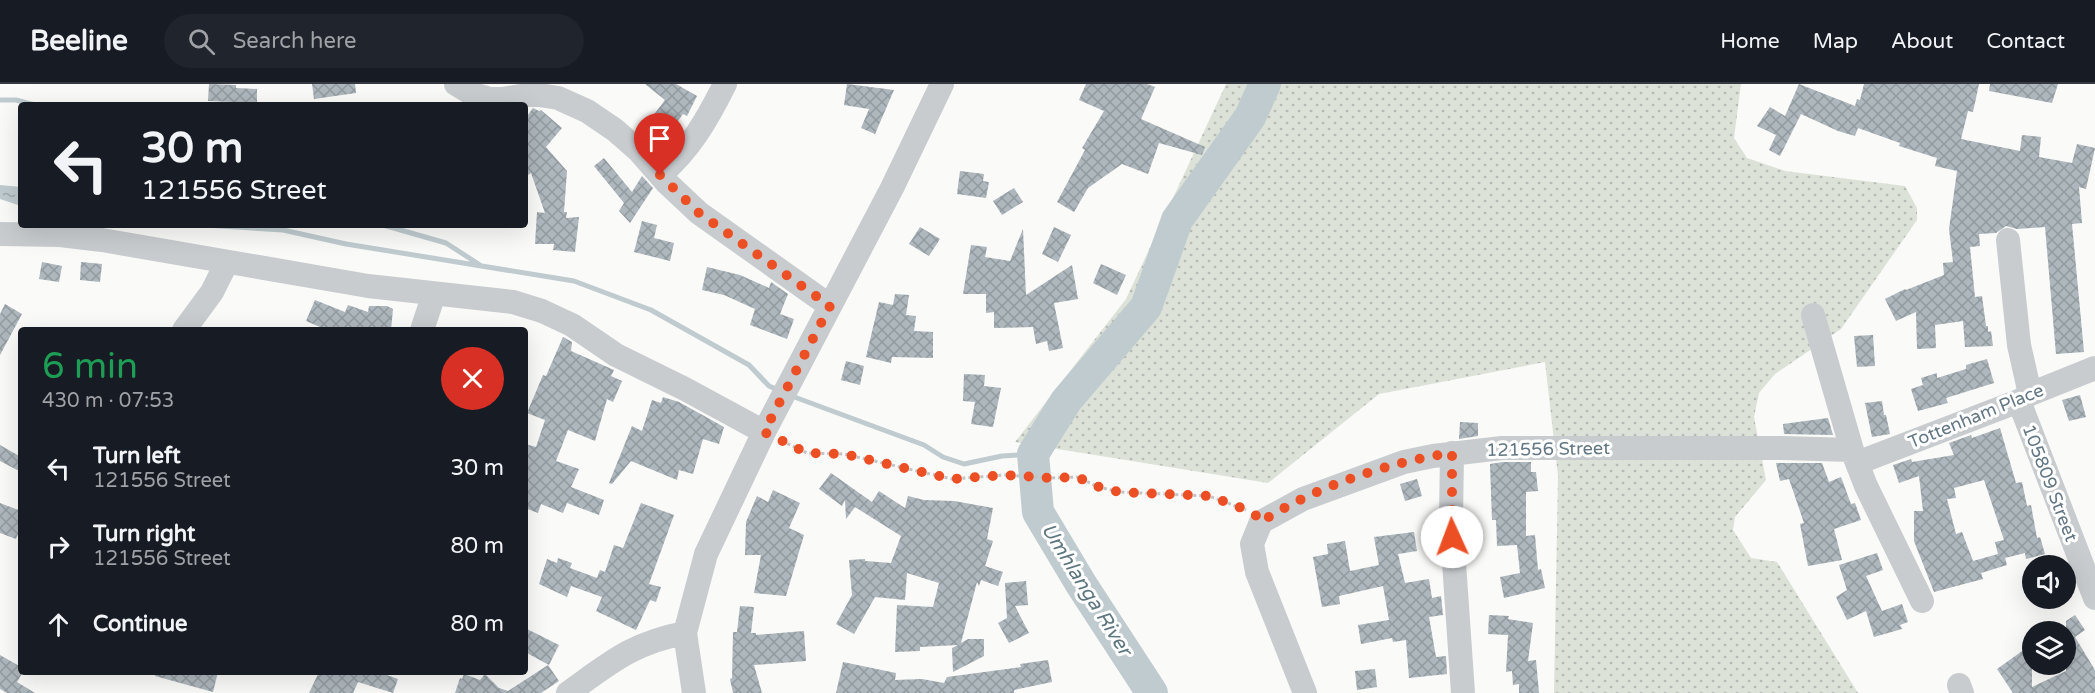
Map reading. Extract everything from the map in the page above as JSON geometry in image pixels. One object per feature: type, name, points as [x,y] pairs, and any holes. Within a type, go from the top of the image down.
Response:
[{"type":"street","points":[[456,84],[471,93],[489,99],[533,94],[558,98],[587,111],[615,130],[639,151],[699,213],[830,306]]},
{"type":"street","points":[[660,175],[691,144],[726,84]]},
{"type":"street","points":[[694,693],[685,633],[706,554],[797,366],[892,188],[942,84]]},
{"type":"street","points":[[0,234],[60,235],[102,240],[346,282],[513,302],[542,311],[572,325],[616,355],[685,389],[768,425]]},
{"type":"street","name":"105809 Street","points":[[2008,240],[2024,397],[2095,598]]},
{"type":"street","points":[[186,327],[212,292],[228,262]]},
{"type":"street","points":[[423,327],[434,294]]},
{"type":"street","points":[[1813,315],[1855,457],[1878,513],[1922,602]]},
{"type":"street","name":"Tottenham Place","points":[[1855,457],[2024,397],[2095,368]]},
{"type":"street","name":"121556 Street","points":[[1261,522],[1280,509],[1368,474],[1404,462],[1452,453],[1502,448],[1751,447],[1855,457]]},
{"type":"street","points":[[1452,453],[1451,519],[1463,693]]},
{"type":"street","points":[[1261,522],[1252,544],[1257,572],[1305,693]]},
{"type":"street","points":[[568,693],[630,649],[666,636],[685,633]]},
{"type":"path","points":[[768,425],[807,453],[844,454],[952,479],[1005,475],[1077,477],[1099,487],[1119,492],[1209,496],[1247,511],[1257,516],[1261,522]]},
{"type":"shaded area","points":[[1226,84],[1741,84],[1734,138],[1747,158],[1785,171],[1905,186],[1917,208],[1917,220],[1841,329],[1775,374],[1759,393],[1754,417],[1766,480],[1735,517],[1733,530],[1751,558],[1777,562],[1858,693],[1554,693],[1558,476],[1545,362],[1379,394],[1268,483],[1015,442],[1126,299]]},
{"type":"water","points":[[0,185],[18,187],[18,205],[0,199]]},
{"type":"building","points":[[209,84],[236,85],[236,88],[257,89],[257,102],[208,101]]},
{"type":"building","points":[[312,84],[355,84],[356,93],[314,99]]},
{"type":"building","points":[[645,84],[676,84],[697,96],[687,116],[683,114],[667,136],[656,146],[640,133],[665,100]]},
{"type":"building","points":[[847,84],[894,90],[875,134],[861,128],[869,109],[844,105]]},
{"type":"building","points":[[1086,84],[1147,84],[1155,87],[1141,119],[1205,147],[1202,155],[1159,143],[1148,174],[1122,164],[1088,188],[1074,212],[1057,202],[1085,150],[1082,148],[1104,111],[1079,100]]},
{"type":"building","points":[[1799,84],[1855,106],[1857,99],[1860,100],[1864,84],[1979,84],[1973,112],[1968,111],[1961,139],[2020,151],[2022,135],[2041,137],[2039,157],[2072,163],[2077,144],[2095,148],[2086,189],[2079,187],[2082,223],[2072,224],[2084,352],[2056,354],[2045,227],[2017,229],[2006,226],[1996,233],[1979,234],[1980,246],[1970,247],[1975,297],[1982,296],[1986,326],[1988,326],[1988,332],[1991,331],[1993,346],[1965,347],[1963,321],[1935,325],[1936,348],[1917,349],[1916,312],[1896,321],[1885,299],[1944,275],[1943,263],[1953,262],[1949,229],[1957,171],[1935,166],[1937,158],[1899,146],[1900,143],[1858,128],[1855,136],[1801,114],[1780,156],[1769,150],[1776,135],[1757,126],[1770,107],[1785,116]]},
{"type":"building","points":[[1990,84],[2058,84],[2052,103],[1989,91]]},
{"type":"building","points":[[533,108],[541,110],[562,128],[546,147],[567,171],[564,212],[567,212],[566,218],[579,217],[575,252],[553,250],[554,244],[535,244],[537,212],[545,213],[531,173],[528,175],[528,115]]},
{"type":"building","points":[[604,158],[632,192],[642,176],[653,188],[630,223],[619,211],[624,203],[594,166]]},
{"type":"building","points":[[960,171],[984,174],[983,181],[989,182],[986,198],[957,194]]},
{"type":"building","points":[[1014,188],[1023,202],[1002,215],[993,201]]},
{"type":"building","points":[[642,221],[657,225],[654,238],[674,243],[670,261],[634,252]]},
{"type":"building","points":[[920,227],[940,239],[929,256],[909,244]]},
{"type":"building","points":[[1054,227],[1071,235],[1058,262],[1042,254]]},
{"type":"building","points":[[1023,229],[1026,295],[1072,265],[1078,299],[1054,303],[1063,348],[1049,351],[1047,341],[1036,344],[1033,327],[994,328],[994,312],[986,313],[986,294],[963,294],[971,245],[987,247],[985,257],[1010,261]]},
{"type":"building","points":[[42,262],[62,266],[59,282],[39,279]]},
{"type":"building","points":[[81,262],[102,264],[100,282],[80,280]]},
{"type":"building","points":[[1101,264],[1126,275],[1117,295],[1093,283]]},
{"type":"building","points":[[707,267],[740,275],[769,288],[771,282],[788,294],[780,314],[794,319],[787,339],[750,325],[755,309],[724,295],[702,290]]},
{"type":"building","points":[[895,294],[909,295],[906,315],[916,316],[914,331],[933,332],[933,358],[892,357],[891,363],[866,357],[879,302],[893,305]]},
{"type":"building","points":[[315,300],[345,312],[348,305],[368,312],[369,306],[387,306],[393,309],[391,327],[320,327],[306,321]]},
{"type":"building","points":[[5,304],[22,314],[0,355],[0,314]]},
{"type":"building","points":[[1873,335],[1875,366],[1857,367],[1854,336]]},
{"type":"building","points":[[563,337],[572,342],[571,351],[614,370],[611,376],[622,381],[613,402],[607,399],[595,441],[568,430],[556,461],[579,469],[571,487],[604,500],[599,515],[567,503],[563,513],[541,504],[538,513],[528,509],[528,445],[536,447],[545,420],[528,413],[528,411],[543,375],[546,376]]},
{"type":"building","points":[[1987,359],[1994,383],[1946,398],[1948,403],[1918,411],[1911,389],[1923,385],[1921,378],[1937,373],[1937,378],[1966,369],[1966,365]]},
{"type":"building","points":[[846,361],[864,366],[860,385],[841,380]]},
{"type":"building","points":[[964,374],[985,375],[984,386],[1001,388],[993,427],[971,424],[975,402],[963,401]]},
{"type":"building","points":[[2080,395],[2086,417],[2069,421],[2062,400]]},
{"type":"building","points":[[663,397],[679,402],[724,427],[719,444],[703,439],[693,474],[679,470],[677,480],[631,461],[612,484],[609,483],[632,426],[642,431],[652,400],[661,403]]},
{"type":"building","points":[[1882,401],[1890,434],[1872,437],[1865,403]]},
{"type":"building","points":[[1828,418],[1833,435],[1784,434],[1783,424]]},
{"type":"building","points":[[1460,422],[1478,423],[1478,436],[1459,439]]},
{"type":"building","points":[[2000,428],[2016,483],[2022,482],[2027,506],[2031,505],[2037,538],[2040,537],[2045,554],[2025,555],[2025,553],[2005,558],[2007,565],[1981,573],[1983,579],[1934,592],[1914,541],[1914,511],[1923,511],[1919,476],[1899,483],[1893,465],[1911,459],[1912,462],[1954,455],[1949,443],[1971,435],[1972,438]],"holes":[[[1984,480],[2004,540],[1995,542],[1998,554],[1973,561],[1962,532],[1956,534],[1947,499],[1956,498],[1954,488]]]},
{"type":"building","points":[[0,445],[18,455],[18,470],[0,461]]},
{"type":"building","points":[[1531,462],[1531,472],[1536,472],[1538,491],[1526,492],[1526,536],[1535,535],[1538,570],[1541,569],[1545,588],[1504,598],[1500,577],[1520,573],[1517,545],[1497,546],[1496,520],[1492,520],[1490,464]]},
{"type":"building","points":[[1776,463],[1822,463],[1829,482],[1841,477],[1851,504],[1855,503],[1861,520],[1834,529],[1842,560],[1808,566],[1800,524],[1804,523],[1789,479],[1780,481]]},
{"type":"building","points":[[831,473],[872,502],[879,491],[905,508],[908,496],[993,508],[987,539],[993,541],[985,566],[1003,572],[998,586],[981,580],[979,586],[977,582],[961,643],[968,639],[984,639],[984,656],[953,672],[952,648],[958,645],[920,647],[920,651],[895,652],[897,605],[933,607],[939,583],[907,573],[905,600],[875,597],[854,634],[836,624],[852,595],[849,560],[865,559],[865,561],[891,563],[901,536],[855,507],[846,519],[845,500],[842,506],[819,489]]},
{"type":"building","points":[[1417,479],[1422,496],[1405,501],[1400,484]]},
{"type":"building","points":[[773,490],[800,503],[789,528],[804,535],[786,596],[754,593],[761,555],[745,555],[746,522],[757,496],[768,502]]},
{"type":"building","points":[[0,503],[18,510],[18,534],[16,539],[0,533]]},
{"type":"building","points":[[641,503],[674,515],[649,584],[661,587],[656,602],[650,600],[636,630],[596,611],[602,597],[571,586],[567,597],[539,584],[547,559],[557,563],[558,558],[572,563],[570,568],[597,578],[600,570],[605,572],[614,545],[623,548]]},
{"type":"building","points":[[1414,532],[1417,551],[1398,554],[1405,583],[1429,579],[1432,598],[1441,596],[1443,615],[1429,617],[1436,657],[1446,656],[1447,674],[1409,678],[1406,640],[1393,642],[1392,638],[1361,644],[1358,625],[1389,620],[1383,586],[1339,596],[1340,604],[1322,607],[1313,557],[1328,554],[1327,544],[1345,541],[1350,571],[1379,565],[1374,537]]},
{"type":"building","points":[[1877,553],[1883,570],[1866,576],[1882,611],[1902,604],[1908,622],[1900,625],[1902,629],[1874,637],[1866,611],[1847,620],[1836,597],[1847,590],[1839,565]]},
{"type":"building","points":[[1026,581],[1028,605],[1015,606],[1029,633],[1009,643],[998,623],[1007,618],[1005,583]]},
{"type":"building","points":[[740,606],[754,607],[751,633],[756,633],[756,635],[804,631],[806,661],[754,665],[762,693],[733,693],[730,679],[732,678],[733,632],[737,632]]},
{"type":"building","points":[[1489,615],[1509,616],[1508,619],[1533,623],[1528,661],[1536,660],[1539,693],[1519,693],[1519,684],[1513,685],[1512,671],[1506,672],[1508,635],[1488,634]]},
{"type":"building","points":[[2075,615],[2085,630],[2076,636],[2076,621],[2066,621]]},
{"type":"building","points":[[528,630],[559,645],[549,665],[528,654]]},
{"type":"building","points":[[2076,639],[2095,670],[2095,693],[2013,693],[1997,669],[2022,651],[2022,675],[2032,675],[2032,687],[2058,675],[2076,675]]},
{"type":"building","points":[[0,655],[18,665],[18,675],[21,675],[17,682],[35,693],[7,693],[0,689]]},
{"type":"building","points":[[1048,660],[1052,682],[1014,690],[1014,693],[836,693],[843,662],[896,673],[895,680],[922,679],[944,683],[947,677],[1021,667],[1020,664]]},
{"type":"building","points":[[548,665],[559,681],[541,693],[455,693],[460,678],[462,679],[464,675],[480,680],[486,675],[499,688],[508,691]]},
{"type":"building","points":[[1375,669],[1377,687],[1357,690],[1355,671]]},
{"type":"building","points":[[155,675],[217,675],[213,692]]},
{"type":"building","points":[[318,675],[387,675],[398,679],[393,693],[358,682],[353,693],[309,693]]},
{"type":"waterway","name":"Umhlanga River","points":[[1152,693],[1081,584],[1038,512],[1033,454],[1066,401],[1146,307],[1177,220],[1250,117],[1265,84]]},
{"type":"waterway","points":[[0,100],[24,102]]},
{"type":"waterway","points":[[252,228],[283,230],[346,244],[574,281],[651,310],[749,365],[769,386],[778,390]]},
{"type":"waterway","points":[[394,228],[446,243],[480,265]]},
{"type":"waterway","points":[[789,395],[924,445],[943,457],[964,464],[1002,456],[1033,454]]},
{"type":"route","points":[[660,175],[699,213],[830,306],[764,432],[807,453],[844,454],[952,479],[1005,475],[1077,477],[1099,487],[1119,492],[1209,496],[1257,516],[1261,522],[1280,509],[1368,474],[1404,462],[1452,453],[1452,537]]}]
